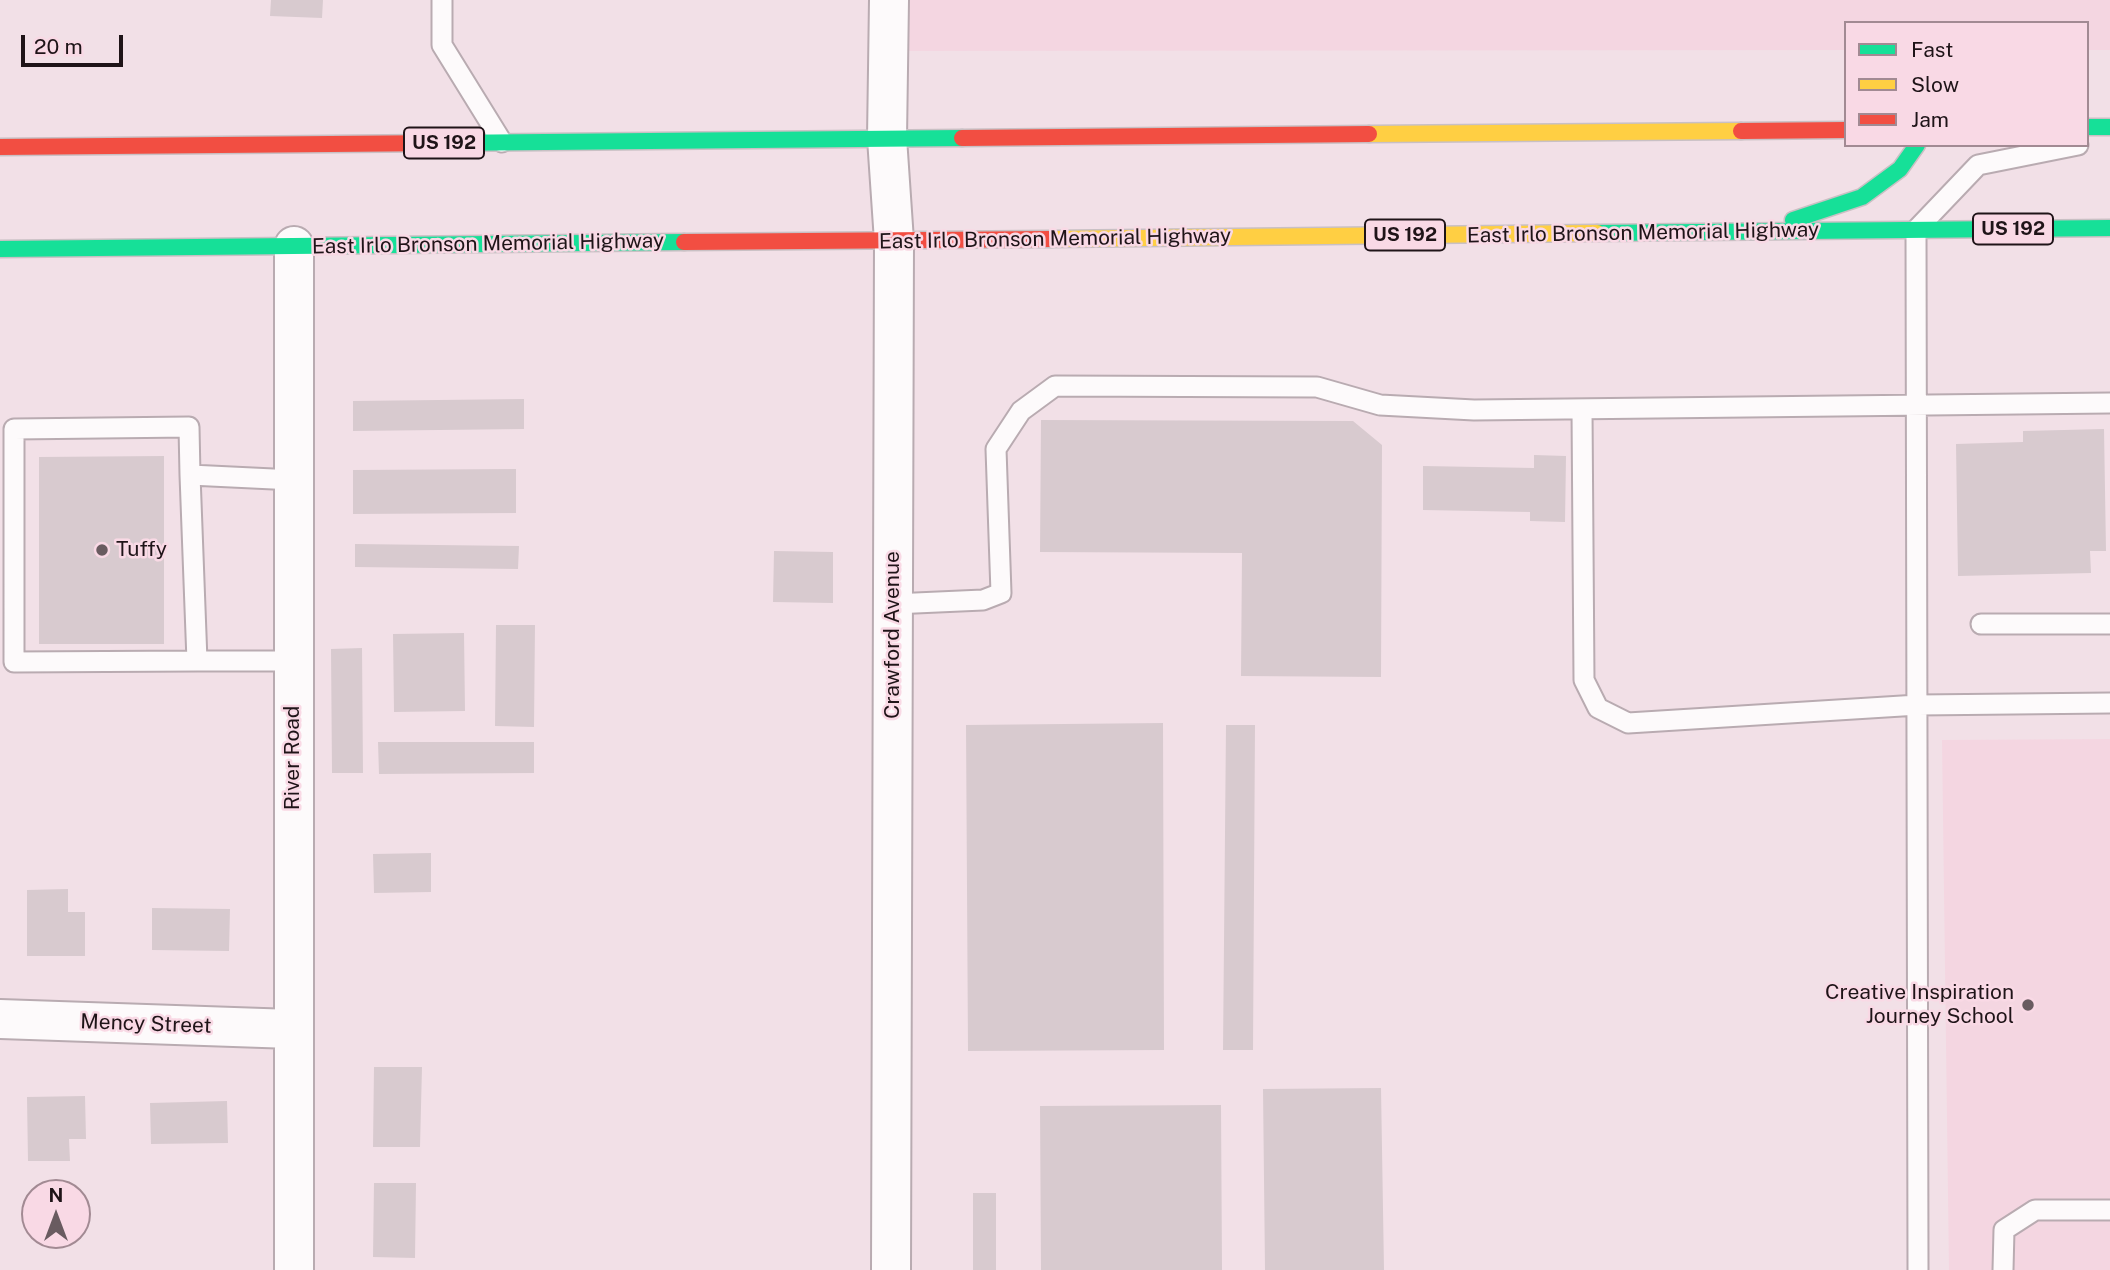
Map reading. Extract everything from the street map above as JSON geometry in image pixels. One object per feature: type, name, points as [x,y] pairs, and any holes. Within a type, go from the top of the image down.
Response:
[{"type":"highway","points":[[2089,127],[2110,130]]},
{"type":"highway","name":"US 192","points":[[0,147],[1844,130]]},
{"type":"highway","points":[[1762,231],[1862,197],[1900,169],[1916,147]]},
{"type":"highway","name":"East Irlo Bronson Memorial Highway","points":[[0,249],[2110,228]]},
{"type":"street","name":"Crawford Avenue","points":[[889,0],[887,138],[894,241],[891,1270]]},
{"type":"street","name":"River Road","points":[[294,246],[294,1270]]},
{"type":"street","name":"Mency Street","points":[[0,1019],[292,1029]]},
{"type":"lane","points":[[442,0],[442,45],[502,142]]},
{"type":"lane","points":[[2089,141],[2110,130]]},
{"type":"lane","points":[[1918,1270],[1916,230],[1978,165],[2068,147]]},
{"type":"lane","points":[[893,604],[984,600],[1001,593],[996,449],[1021,411],[1055,386],[1317,387],[1380,405],[1583,410],[2110,403]]},
{"type":"lane","points":[[1583,410],[1584,680],[1598,708],[1628,723],[1918,705],[2110,703]]},
{"type":"lane","points":[[197,661],[189,427],[14,429],[14,662],[293,661]]},
{"type":"lane","points":[[190,475],[294,480]]},
{"type":"lane","points":[[1981,624],[2110,624]]},
{"type":"lane","points":[[2003,1270],[2004,1230],[2035,1210],[2110,1210]]},
{"type":"shaded area","points":[[895,0],[2110,0],[2110,50],[2089,50],[2089,21],[1844,21],[1844,50],[895,51]]},
{"type":"shaded area","name":"Creative Inspiration Journey School","points":[[2110,739],[2110,1270],[1949,1270],[1942,740]]},
{"type":"building","points":[[271,0],[323,0],[322,18],[270,16]]},
{"type":"building","points":[[524,399],[524,429],[353,431],[353,401]]},
{"type":"building","points":[[1041,420],[1353,421],[1382,445],[1381,677],[1241,676],[1242,553],[1040,552]]},
{"type":"building","points":[[2104,429],[2106,551],[2090,551],[2091,573],[1958,576],[1956,444],[2023,442],[2023,431]]},
{"type":"building","points":[[1534,455],[1566,456],[1565,522],[1530,521],[1530,512],[1423,510],[1423,466],[1534,468]]},
{"type":"building","name":"Tuffy","points":[[164,456],[164,644],[39,644],[39,457]]},
{"type":"building","points":[[516,469],[516,513],[353,514],[353,470]]},
{"type":"building","points":[[355,544],[519,546],[518,569],[355,567]]},
{"type":"building","points":[[774,551],[833,552],[833,603],[773,602]]},
{"type":"building","points":[[496,625],[535,625],[534,727],[495,726]]},
{"type":"building","points":[[464,633],[465,711],[394,712],[393,634]]},
{"type":"building","points":[[362,648],[363,773],[332,773],[331,649]]},
{"type":"building","points":[[1163,723],[1164,1050],[968,1051],[966,725]]},
{"type":"building","points":[[1226,725],[1255,725],[1253,1050],[1223,1050]]},
{"type":"building","points":[[378,742],[534,742],[534,773],[379,774]]},
{"type":"building","points":[[431,853],[431,892],[374,893],[373,854]]},
{"type":"building","points":[[68,889],[68,912],[85,912],[85,956],[27,956],[27,890]]},
{"type":"building","points":[[152,908],[230,909],[229,951],[152,950]]},
{"type":"building","points":[[374,1067],[422,1067],[420,1147],[373,1147]]},
{"type":"building","points":[[1381,1088],[1384,1270],[1265,1270],[1263,1089]]},
{"type":"building","points":[[85,1096],[86,1139],[69,1139],[70,1161],[28,1161],[27,1097]]},
{"type":"building","points":[[227,1101],[228,1143],[151,1144],[150,1103]]},
{"type":"building","points":[[1221,1105],[1222,1270],[1041,1270],[1040,1106]]},
{"type":"building","points":[[374,1183],[416,1183],[415,1258],[373,1257]]},
{"type":"building","points":[[973,1193],[996,1193],[996,1270],[973,1270]]},
{"type":"traffic: fast","points":[[2089,127],[2110,127]]},
{"type":"traffic: fast","points":[[441,143],[962,138]]},
{"type":"traffic: fast","points":[[1793,220],[1862,197],[1900,169],[1916,147]]},
{"type":"traffic: fast","points":[[1597,233],[2110,228]]},
{"type":"traffic: fast","points":[[0,249],[684,242]]},
{"type":"traffic: slow","points":[[1369,134],[1741,131]]},
{"type":"traffic: slow","points":[[1051,239],[1597,233]]},
{"type":"traffic: jam","points":[[1741,131],[1844,130]]},
{"type":"traffic: jam","points":[[962,138],[1369,134]]},
{"type":"traffic: jam","points":[[0,147],[441,143]]},
{"type":"traffic: jam","points":[[684,242],[1051,239]]},
{"type":"place","name":"Tuffy","points":[[102,550]]},
{"type":"place","name":"Creative Inspiration Journey School","points":[[2028,1005]]}]
